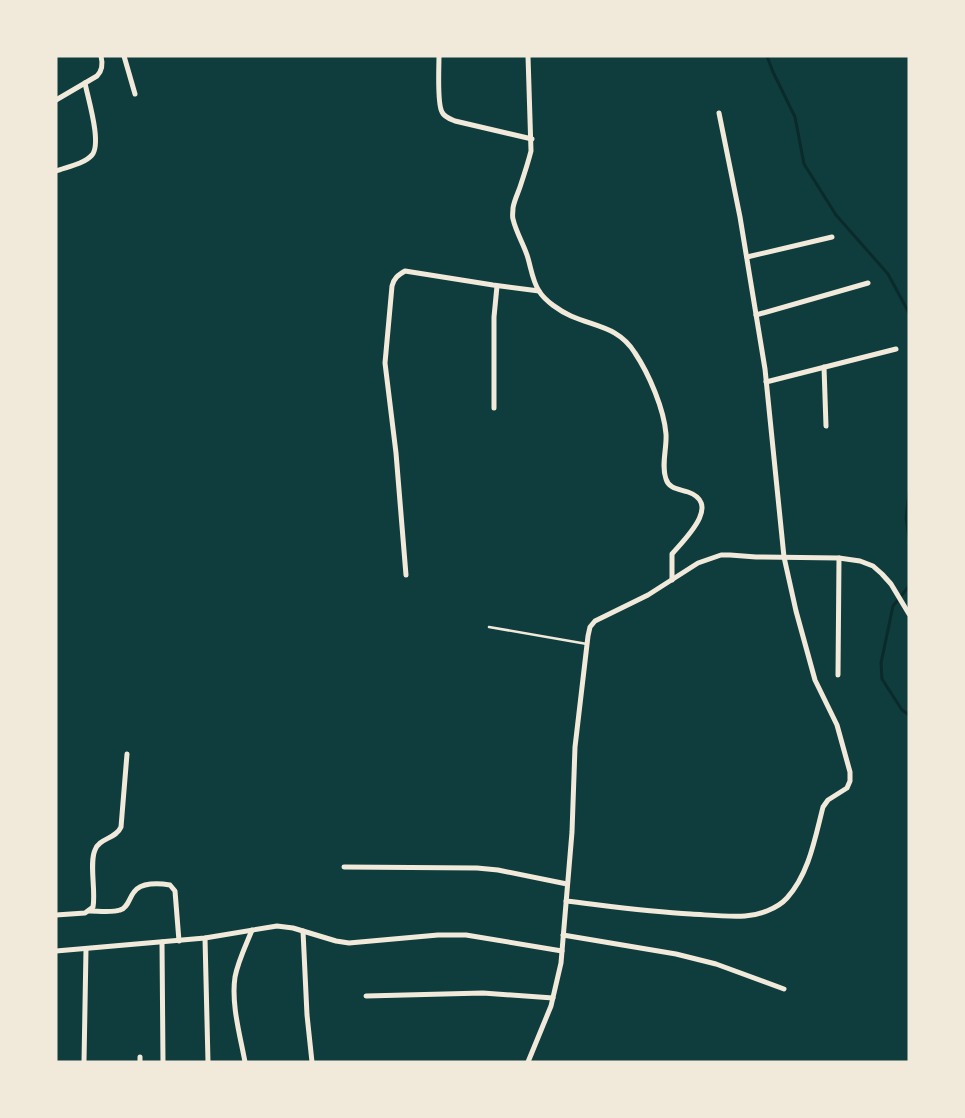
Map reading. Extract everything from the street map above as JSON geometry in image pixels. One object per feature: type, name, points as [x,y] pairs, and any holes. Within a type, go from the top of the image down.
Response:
[{"type":"street","points":[[56,100],[100,72],[102,66],[101,56]]},
{"type":"street","points":[[124,56],[135,94]]},
{"type":"street","points":[[438,56],[441,111],[446,117],[455,121],[532,139]]},
{"type":"street","points":[[528,56],[532,150],[513,206],[513,217],[539,291],[544,297],[565,314],[612,330],[622,336],[644,368],[665,422],[665,478],[669,485],[698,497],[702,505],[702,515],[698,523],[672,554],[672,580]]},
{"type":"street","points":[[56,171],[87,160],[96,149],[96,139],[85,83]]},
{"type":"street","points":[[566,901],[656,912],[727,916],[747,916],[775,907],[785,900],[795,888],[807,866],[823,807],[828,800],[847,788],[850,781],[850,772],[837,725],[816,680],[796,611],[784,557],[766,382],[747,257],[719,113]]},
{"type":"street","points":[[747,257],[832,237]]},
{"type":"street","points":[[406,575],[396,453],[385,363],[394,279],[405,271],[539,291]]},
{"type":"street","points":[[756,315],[868,283]]},
{"type":"street","points":[[494,408],[494,317],[497,286]]},
{"type":"street","points":[[766,382],[896,349]]},
{"type":"street","points":[[824,367],[826,426]]},
{"type":"street","points":[[528,1062],[546,1021],[561,963],[572,832],[575,748],[587,644],[590,626],[595,620],[648,595],[698,564],[720,555],[860,560],[873,566],[891,584],[909,614]]},
{"type":"street","points":[[838,675],[839,558]]},
{"type":"street","points":[[88,911],[93,907],[94,902],[94,850],[100,842],[116,835],[121,827],[127,754]]},
{"type":"street","points":[[344,867],[476,868],[498,870],[567,884]]},
{"type":"street","points":[[56,915],[88,911],[120,911],[127,905],[134,892],[140,886],[151,884],[170,885],[175,891],[179,941]]},
{"type":"street","points":[[56,951],[179,941],[277,926],[293,928],[349,943],[438,935],[466,935],[562,951]]},
{"type":"street","points":[[244,1062],[234,986],[237,968],[252,930]]},
{"type":"street","points":[[303,931],[307,1014],[312,1062]]},
{"type":"street","points":[[563,936],[676,954],[716,964],[784,989]]},
{"type":"street","points":[[204,938],[208,1062]]},
{"type":"street","points":[[162,942],[163,1062]]},
{"type":"street","points":[[84,1062],[86,949]]},
{"type":"street","points":[[366,996],[482,993],[553,998]]},
{"type":"lane","points":[[489,627],[587,644]]},
{"type":"waterway","points":[[767,56],[795,117],[804,164],[836,215],[888,274],[909,313]]},
{"type":"waterway","points":[[909,493],[906,518],[909,538]]},
{"type":"waterway","points":[[909,586],[893,606],[881,663],[882,679],[902,710],[909,715]]}]
